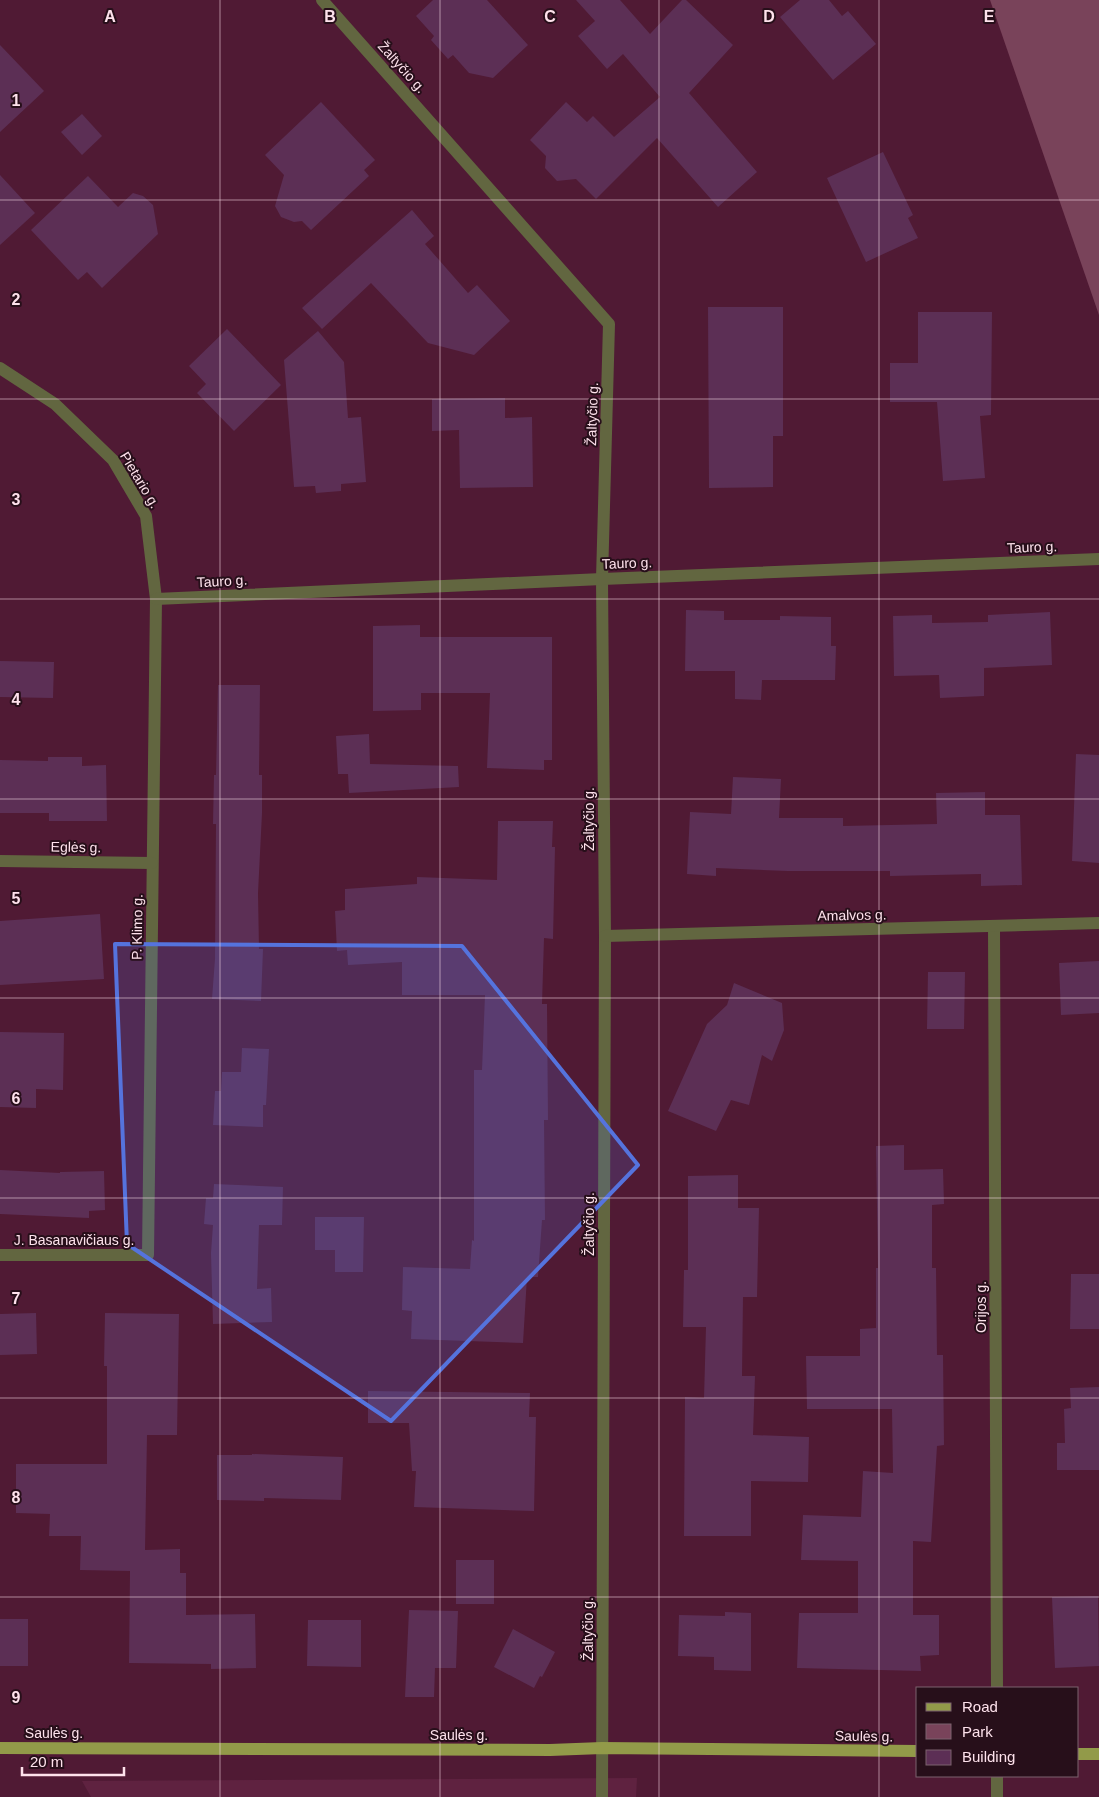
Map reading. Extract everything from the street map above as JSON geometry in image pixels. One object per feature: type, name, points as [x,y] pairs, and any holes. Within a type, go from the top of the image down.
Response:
[{"type":"main road","name":"Saulės g.","points":[[0,1748],[550,1750],[602,1748],[916,1751]]},
{"type":"main road","points":[[1079,1754],[1099,1754]]},
{"type":"street","name":"Žaltyčio g.","points":[[322,0],[610,324],[602,579],[605,936],[602,1797]]},
{"type":"street","name":"Pietario g.","points":[[0,368],[55,404],[113,460],[146,516],[156,599]]},
{"type":"street","name":"Tauro g.","points":[[156,599],[1099,559]]},
{"type":"street","name":"P. Klimo g.","points":[[148,1255],[156,599]]},
{"type":"street","name":"Eglės g.","points":[[0,861],[152,863]]},
{"type":"street","name":"Amalvos g.","points":[[605,936],[1099,923]]},
{"type":"street","name":"Orijos g.","points":[[994,926],[997,1687]]},
{"type":"street","name":"J. Basanavičiaus g.","points":[[0,1255],[148,1255]]},
{"type":"street","points":[[997,1777],[997,1797]]},
{"type":"highlighted area","points":[[115,944],[462,946],[638,1165],[391,1421],[127,1244]]},
{"type":"shaded area","points":[[637,1778],[636,1797],[91,1797],[82,1781]]},
{"type":"green space","points":[[990,0],[1099,0],[1099,315]]},
{"type":"building","points":[[433,0],[487,0],[528,45],[493,78],[469,73],[453,55],[448,59],[431,40],[434,36],[416,16]]},
{"type":"building","points":[[576,0],[620,0],[650,34],[682,0],[686,0],[733,45],[689,93],[757,172],[718,207],[657,138],[596,199],[576,179],[557,181],[545,168],[546,156],[530,140],[566,102],[587,122],[593,116],[614,137],[660,97],[623,54],[607,69],[578,36],[595,21]]},
{"type":"building","points":[[800,0],[829,0],[842,16],[848,11],[876,44],[833,80],[780,17]]},
{"type":"building","points":[[0,45],[44,91],[0,132]]},
{"type":"building","points":[[321,102],[375,160],[364,170],[369,176],[311,230],[302,221],[294,222],[281,217],[275,206],[284,175],[265,155]]},
{"type":"building","points":[[82,114],[102,136],[82,155],[61,132]]},
{"type":"building","points":[[883,152],[913,215],[908,218],[918,238],[866,262],[827,178]]},
{"type":"building","points":[[0,175],[35,213],[0,245]]},
{"type":"building","points":[[88,176],[118,207],[133,193],[143,196],[153,205],[158,234],[102,288],[87,272],[78,280],[31,230]]},
{"type":"building","points":[[412,210],[434,236],[425,244],[468,293],[477,285],[510,321],[474,355],[428,343],[371,283],[322,329],[302,308]]},
{"type":"building","points":[[708,307],[783,307],[783,436],[773,436],[773,487],[709,488]]},
{"type":"building","points":[[918,312],[992,312],[991,415],[980,416],[985,478],[943,481],[937,402],[890,402],[890,363],[918,363]]},
{"type":"building","points":[[227,329],[281,385],[234,431],[197,393],[206,384],[189,366]]},
{"type":"building","points":[[318,331],[344,362],[348,418],[361,417],[366,482],[341,484],[341,491],[316,493],[315,486],[294,487],[284,360]]},
{"type":"building","points":[[505,398],[505,418],[532,417],[533,487],[460,488],[459,430],[432,431],[432,399]]},
{"type":"building","points":[[686,610],[724,611],[724,620],[780,620],[780,616],[831,617],[831,646],[836,646],[835,680],[762,680],[761,700],[735,699],[735,671],[685,671]]},
{"type":"building","points":[[1050,612],[1052,665],[984,668],[984,696],[940,698],[939,675],[894,676],[893,616],[932,615],[932,623],[988,622],[988,615]]},
{"type":"building","points":[[420,625],[420,637],[552,637],[552,760],[544,760],[544,770],[487,768],[490,693],[421,693],[421,710],[373,711],[373,626]]},
{"type":"building","points":[[0,661],[54,662],[53,698],[0,697]]},
{"type":"building","points":[[218,685],[260,685],[259,775],[262,775],[262,813],[258,893],[259,949],[263,949],[261,1001],[212,999],[215,959],[216,824],[213,824]]},
{"type":"building","points":[[369,734],[370,764],[458,766],[459,787],[349,793],[348,774],[338,774],[336,736]]},
{"type":"building","points":[[1076,754],[1099,755],[1099,863],[1072,861]]},
{"type":"building","points":[[48,757],[82,757],[82,766],[106,765],[107,821],[49,821],[49,813],[0,813],[0,760],[48,761]]},
{"type":"building","points":[[733,777],[781,779],[779,818],[843,818],[843,826],[937,824],[936,793],[985,792],[985,815],[1020,815],[1022,885],[981,886],[981,874],[890,876],[890,871],[788,871],[716,868],[716,876],[687,874],[690,812],[731,814]]},
{"type":"building","points":[[498,821],[553,821],[552,847],[555,847],[553,939],[544,938],[542,1004],[547,1004],[548,1120],[544,1120],[545,1220],[542,1220],[538,1277],[527,1277],[523,1343],[411,1339],[412,1311],[402,1310],[403,1267],[470,1269],[472,1240],[474,1241],[474,1070],[482,1070],[485,995],[402,995],[402,962],[348,965],[347,950],[337,951],[335,911],[345,910],[345,889],[417,884],[417,877],[497,880]]},
{"type":"building","points":[[100,914],[104,979],[0,985],[0,921]]},
{"type":"building","points":[[1099,961],[1099,1013],[1061,1015],[1059,963]]},
{"type":"building","points":[[928,972],[965,972],[964,1029],[927,1029]]},
{"type":"building","points":[[734,983],[782,1003],[784,1030],[772,1061],[762,1055],[749,1105],[731,1100],[716,1131],[668,1111],[707,1024],[727,1005]]},
{"type":"building","points":[[0,1032],[64,1033],[63,1090],[36,1089],[36,1108],[0,1107]]},
{"type":"building","points":[[242,1048],[269,1049],[266,1105],[263,1105],[263,1127],[213,1125],[215,1091],[221,1091],[222,1072],[241,1072]]},
{"type":"building","points":[[904,1145],[904,1170],[943,1169],[944,1204],[932,1205],[932,1268],[936,1268],[937,1355],[943,1355],[944,1445],[937,1446],[931,1542],[913,1541],[913,1615],[939,1615],[939,1655],[920,1656],[921,1671],[797,1668],[799,1613],[858,1613],[858,1561],[801,1560],[803,1515],[861,1517],[863,1471],[893,1473],[892,1409],[807,1409],[806,1356],[860,1356],[860,1329],[876,1328],[876,1268],[878,1268],[876,1146]]},
{"type":"building","points":[[0,1170],[60,1173],[104,1171],[105,1210],[89,1211],[89,1218],[0,1214]]},
{"type":"building","points":[[738,1175],[738,1208],[759,1208],[757,1297],[743,1297],[742,1376],[755,1376],[753,1435],[809,1437],[808,1482],[751,1481],[751,1536],[684,1536],[685,1397],[704,1398],[706,1327],[683,1327],[684,1270],[688,1270],[688,1176]]},
{"type":"building","points":[[214,1184],[283,1187],[282,1225],[259,1225],[257,1289],[271,1288],[272,1322],[213,1324],[211,1253],[213,1225],[204,1224],[206,1198],[213,1198]]},
{"type":"building","points":[[315,1217],[364,1217],[363,1272],[335,1272],[335,1250],[315,1250]]},
{"type":"building","points":[[1071,1274],[1099,1274],[1099,1329],[1070,1329]]},
{"type":"building","points":[[36,1313],[37,1354],[0,1355],[0,1314]]},
{"type":"building","points":[[105,1313],[179,1314],[177,1435],[147,1435],[145,1550],[180,1549],[180,1573],[186,1573],[186,1615],[255,1614],[256,1668],[211,1669],[211,1664],[129,1663],[130,1571],[80,1570],[81,1536],[49,1536],[50,1514],[16,1513],[16,1464],[107,1464],[107,1366],[104,1366]]},
{"type":"building","points":[[1099,1387],[1099,1470],[1057,1470],[1057,1443],[1065,1443],[1064,1409],[1071,1408],[1070,1388]]},
{"type":"building","points":[[368,1391],[530,1393],[529,1417],[536,1417],[534,1511],[414,1507],[416,1471],[412,1471],[409,1423],[368,1423]]},
{"type":"building","points":[[252,1454],[343,1457],[341,1500],[264,1498],[264,1501],[217,1500],[217,1455]]},
{"type":"building","points":[[456,1560],[494,1560],[494,1604],[456,1604]]},
{"type":"building","points":[[1098,1596],[1099,1666],[1055,1668],[1052,1597]]},
{"type":"building","points":[[409,1610],[458,1611],[456,1668],[435,1668],[434,1697],[405,1697]]},
{"type":"building","points":[[725,1612],[751,1613],[751,1671],[714,1670],[714,1657],[678,1656],[679,1615],[725,1616]]},
{"type":"building","points":[[0,1619],[28,1619],[28,1666],[0,1666]]},
{"type":"building","points":[[308,1620],[361,1620],[361,1667],[307,1666]]},
{"type":"building","points":[[513,1629],[555,1652],[534,1688],[494,1667]]}]
